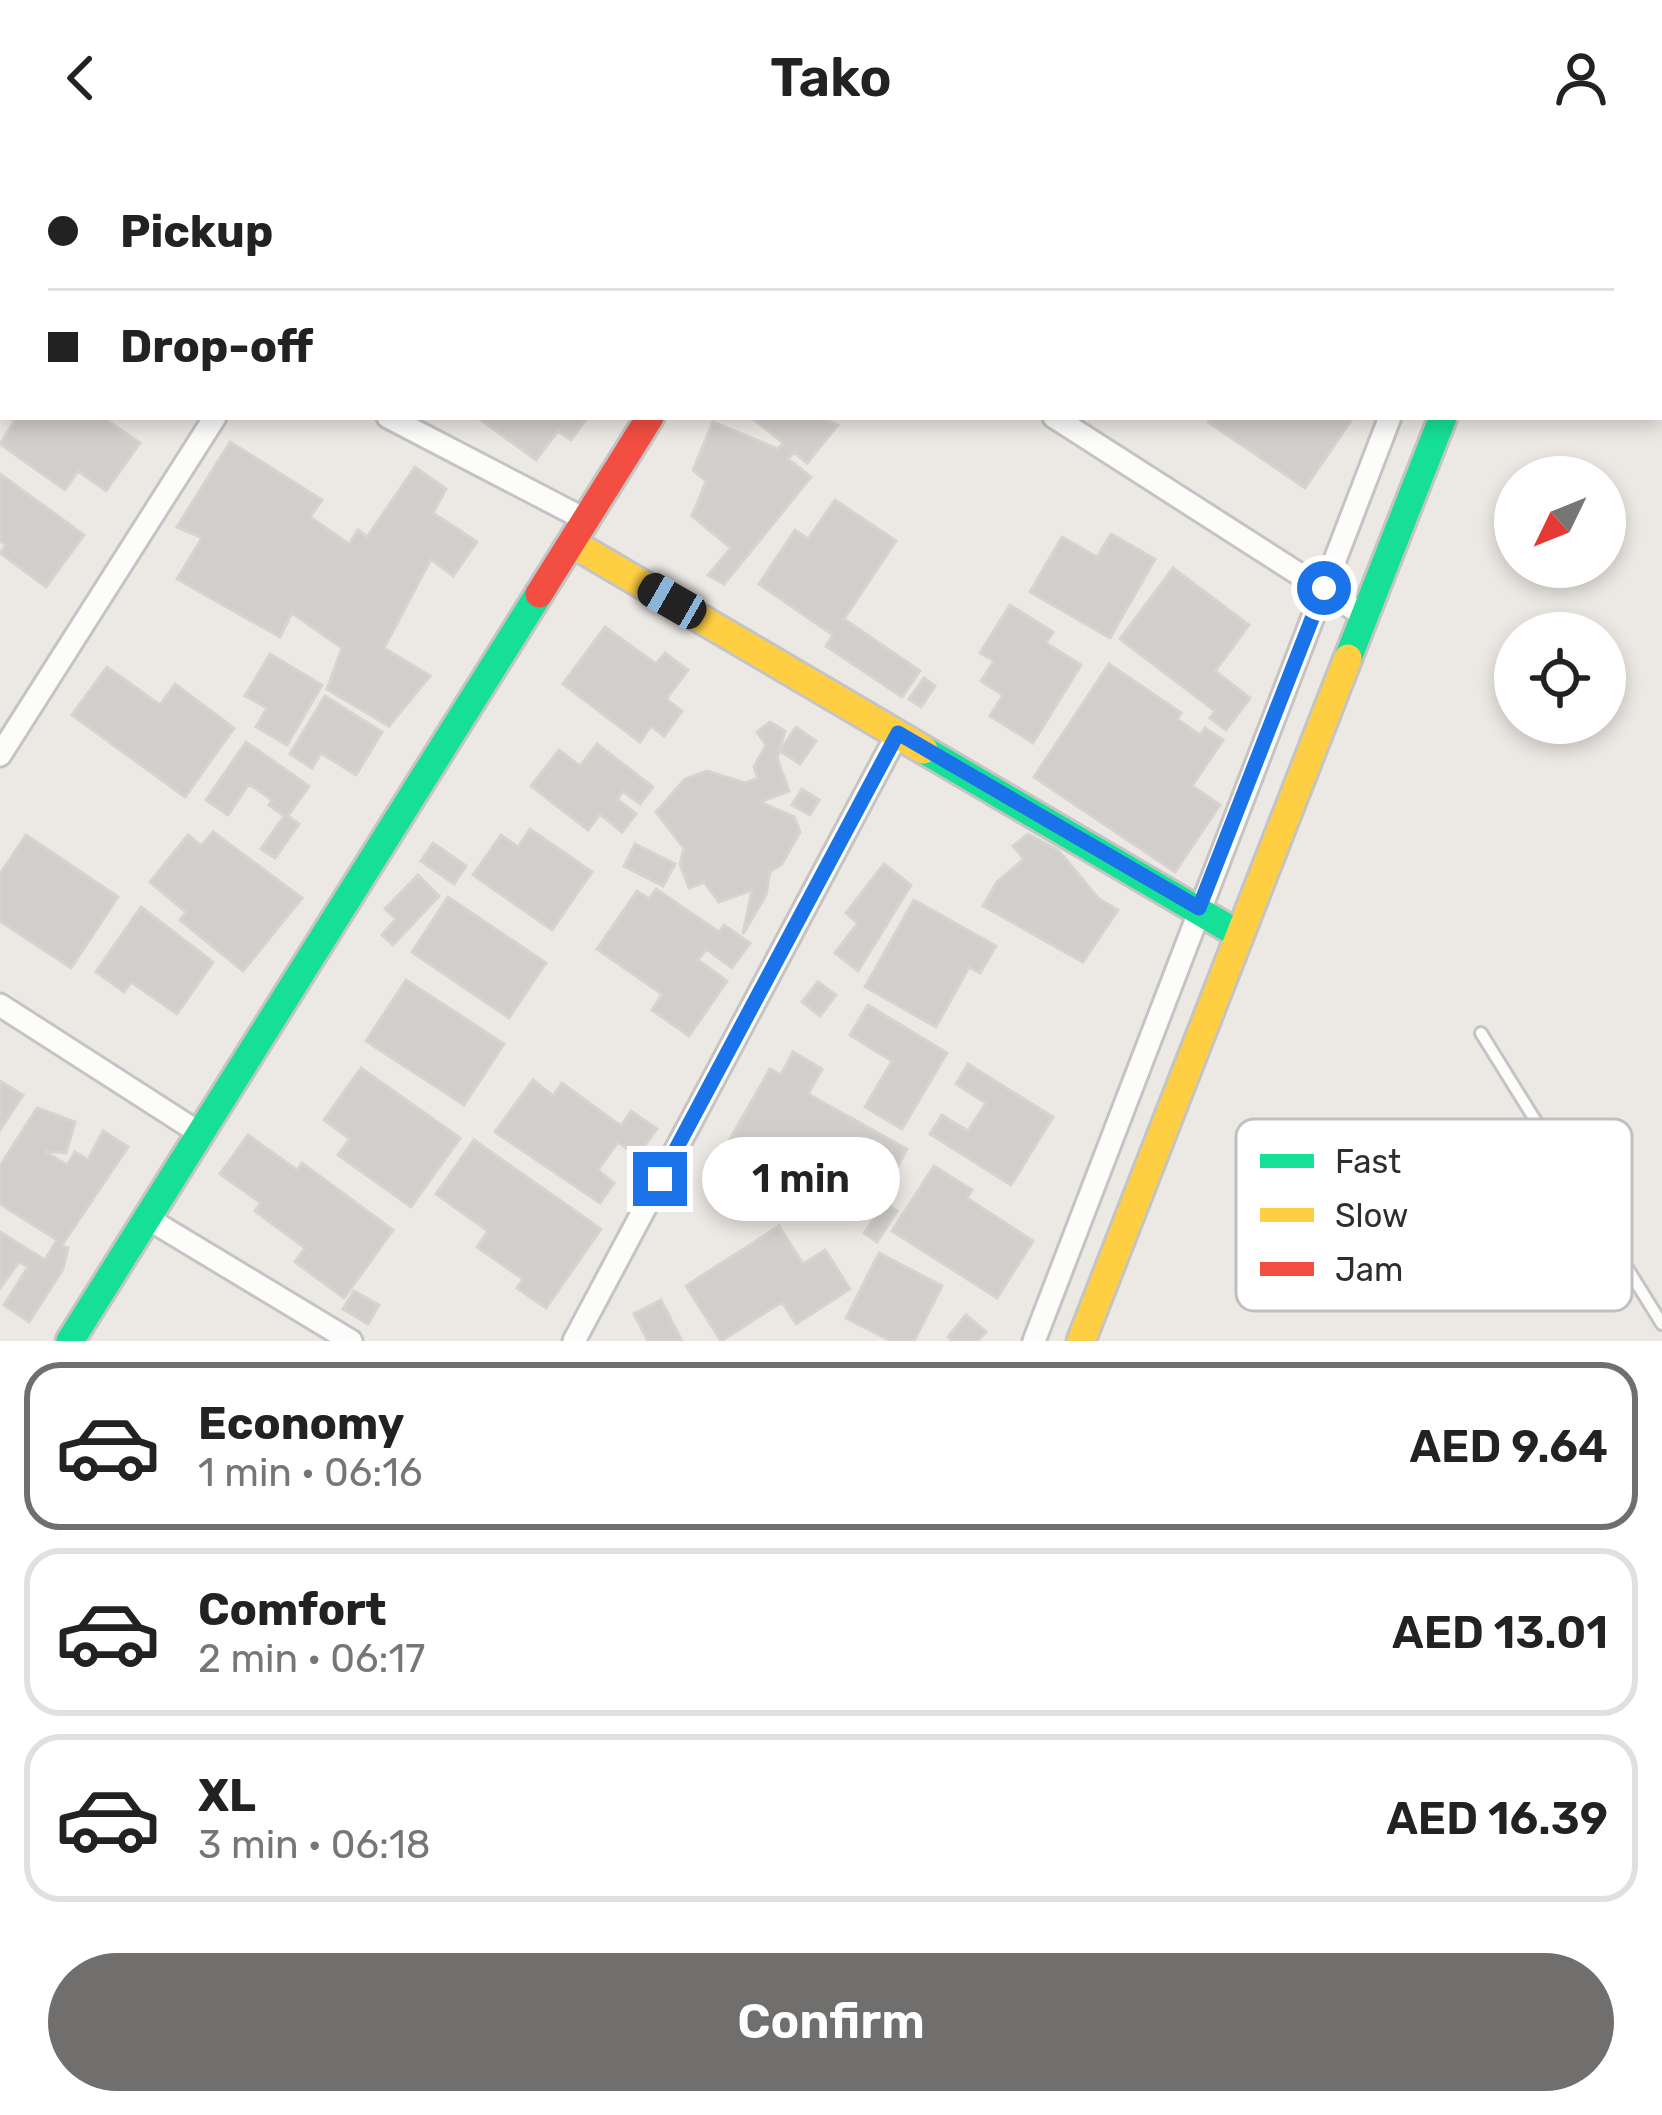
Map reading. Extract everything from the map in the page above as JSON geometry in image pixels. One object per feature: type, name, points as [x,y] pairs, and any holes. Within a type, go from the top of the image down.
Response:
[{"type":"street","points":[[0,755],[213,420]]},
{"type":"street","points":[[393,420],[898,733],[1238,934]]},
{"type":"street","points":[[70,1341],[648,420]]},
{"type":"street","points":[[1034,1341],[1389,420]]},
{"type":"street","points":[[1081,1341],[1442,420]]},
{"type":"street","points":[[1068,421],[1366,616]]},
{"type":"street","points":[[574,1341],[898,733]]},
{"type":"street","points":[[0,1005],[200,1134]]},
{"type":"street","points":[[147,1218],[351,1341]]},
{"type":"lane","points":[[1480,1033],[1534,1119]]},
{"type":"lane","points":[[1632,1276],[1662,1324]]},
{"type":"building","points":[[15,420],[106,420],[140,443],[106,491],[78,471],[65,490],[0,444]]},
{"type":"building","points":[[481,420],[586,420],[571,440],[558,431],[536,460]]},
{"type":"building","points":[[755,420],[826,420],[838,425],[807,463],[794,452],[788,459],[811,477],[724,584],[708,575],[731,548],[692,516],[706,481],[693,470],[713,422],[778,449],[783,443]]},
{"type":"building","points":[[1209,420],[1352,420],[1305,488]]},
{"type":"building","points":[[230,442],[322,500],[310,517],[349,544],[358,530],[367,537],[415,467],[446,489],[433,513],[477,542],[453,576],[431,559],[384,648],[430,676],[389,726],[327,689],[342,648],[292,613],[280,637],[177,579],[202,538],[177,527]]},
{"type":"building","points":[[0,474],[84,535],[46,587],[0,553],[6,545],[0,541]]},
{"type":"building","points":[[835,500],[896,541],[844,619],[920,671],[902,697],[826,646],[833,635],[759,584],[795,530],[808,539]]},
{"type":"building","points":[[1111,534],[1155,559],[1110,638],[1030,592],[1062,537],[1097,557]]},
{"type":"building","points":[[1173,568],[1249,625],[1215,671],[1250,698],[1226,730],[1210,718],[1215,711],[1120,639]]},
{"type":"building","points":[[1010,605],[1053,632],[1046,643],[1081,665],[1033,743],[990,716],[1003,695],[981,681],[994,661],[980,653]]},
{"type":"building","points":[[605,627],[656,664],[665,653],[688,670],[666,699],[682,711],[664,736],[651,726],[640,742],[563,684]]},
{"type":"building","points":[[270,654],[322,685],[287,745],[256,727],[267,708],[245,696]]},
{"type":"building","points":[[1109,664],[1181,713],[1177,719],[1200,735],[1205,728],[1223,740],[1192,786],[1220,805],[1175,872],[1034,777]]},
{"type":"building","points":[[107,667],[160,705],[175,684],[234,728],[185,797],[72,715]]},
{"type":"building","points":[[924,678],[935,686],[921,707],[909,699]]},
{"type":"building","points":[[325,696],[382,732],[356,775],[321,753],[312,768],[290,754]]},
{"type":"building","points":[[770,722],[785,731],[777,758],[789,791],[760,802],[794,817],[800,832],[782,864],[770,872],[766,895],[743,934],[752,890],[719,902],[704,882],[689,888],[680,864],[684,848],[656,812],[685,779],[707,771],[745,783],[758,778],[754,767],[766,745],[757,732]]},
{"type":"building","points":[[796,727],[816,741],[800,764],[780,751]]},
{"type":"building","points":[[246,742],[309,786],[288,816],[299,824],[275,858],[261,849],[284,816],[269,805],[272,800],[249,784],[228,815],[206,800]]},
{"type":"building","points":[[597,744],[653,787],[640,804],[623,791],[617,799],[636,814],[622,832],[600,814],[588,830],[531,786],[559,750],[580,766]]},
{"type":"building","points":[[802,789],[819,800],[810,815],[792,805]]},
{"type":"building","points":[[530,829],[592,872],[552,930],[473,875],[501,835],[518,847]]},
{"type":"building","points":[[213,832],[302,898],[243,971],[180,920],[186,912],[150,882],[188,835],[201,846]]},
{"type":"building","points":[[1028,834],[1058,850],[1099,899],[1118,910],[1083,962],[983,906],[997,882],[1024,859],[1013,846]]},
{"type":"building","points":[[26,835],[118,897],[71,968],[0,921],[0,874]]},
{"type":"building","points":[[433,843],[466,866],[454,884],[421,861]]},
{"type":"building","points":[[635,844],[675,864],[663,886],[624,866]]},
{"type":"building","points":[[884,864],[911,885],[858,971],[835,953],[858,923],[846,913]]},
{"type":"building","points":[[418,875],[439,896],[393,945],[382,935],[396,919],[385,909]]},
{"type":"building","points":[[656,889],[719,932],[724,925],[750,943],[732,968],[706,949],[698,960],[727,981],[689,1036],[652,1010],[662,994],[597,949],[637,891],[649,899]]},
{"type":"building","points":[[448,897],[546,963],[509,1018],[412,952]]},
{"type":"building","points":[[914,900],[996,946],[980,973],[969,967],[936,1027],[865,987]]},
{"type":"building","points":[[141,907],[213,962],[177,1014],[131,982],[124,992],[96,972]]},
{"type":"building","points":[[406,980],[504,1044],[464,1105],[366,1041]]},
{"type":"building","points":[[818,982],[836,995],[820,1016],[802,1002]]},
{"type":"building","points":[[868,1005],[947,1053],[902,1129],[865,1107],[892,1061],[850,1035]]},
{"type":"building","points":[[793,1052],[822,1069],[808,1094],[907,1149],[876,1205],[756,1138],[748,1152],[729,1141],[770,1069],[781,1075]]},
{"type":"building","points":[[968,1064],[1053,1117],[1011,1185],[930,1134],[942,1115],[968,1131],[986,1103],[956,1084]]},
{"type":"building","points":[[361,1068],[460,1138],[411,1207],[338,1155],[350,1139],[324,1120]]},
{"type":"building","points":[[533,1080],[553,1096],[562,1083],[621,1126],[631,1111],[657,1129],[637,1156],[618,1142],[598,1170],[614,1183],[600,1203],[495,1132]]},
{"type":"building","points":[[0,1081],[23,1095],[0,1130]]},
{"type":"building","points":[[37,1108],[75,1122],[66,1153],[44,1151],[67,1165],[75,1152],[88,1160],[103,1131],[128,1147],[62,1245],[68,1248],[63,1269],[29,1322],[4,1305],[28,1267],[19,1262],[0,1288],[0,1232],[45,1260],[57,1240],[0,1204],[0,1166]]},
{"type":"building","points":[[248,1135],[297,1170],[302,1163],[393,1230],[344,1298],[295,1262],[305,1248],[255,1211],[261,1203],[220,1174]]},
{"type":"building","points":[[474,1140],[601,1229],[546,1308],[517,1288],[523,1279],[477,1247],[488,1231],[436,1194]]},
{"type":"building","points":[[731,1149],[744,1158],[725,1188],[711,1178]]},
{"type":"building","points":[[934,1166],[972,1190],[967,1198],[1033,1241],[997,1298],[892,1231]]},
{"type":"building","points":[[885,1203],[897,1211],[877,1242],[864,1233]]},
{"type":"building","points":[[779,1226],[803,1264],[825,1250],[850,1289],[796,1324],[782,1302],[721,1341],[686,1286]]},
{"type":"building","points":[[879,1253],[942,1286],[914,1341],[891,1341],[846,1318]]},
{"type":"building","points":[[354,1291],[379,1305],[368,1324],[343,1309]]},
{"type":"building","points":[[661,1300],[682,1341],[648,1341],[634,1314]]},
{"type":"building","points":[[966,1315],[986,1332],[978,1341],[952,1341],[948,1337]]},
{"type":"traffic: fast","points":[[1348,658],[1442,420]]},
{"type":"traffic: fast","points":[[70,1341],[539,594]]},
{"type":"traffic: fast","points":[[924,750],[1238,934]]},
{"type":"traffic: slow","points":[[572,543],[924,750]]},
{"type":"traffic: slow","points":[[1081,1341],[1348,658]]},
{"type":"traffic: jam","points":[[539,594],[648,420]]},
{"type":"route","points":[[660,1179],[898,733],[1199,908],[1324,588]]}]
